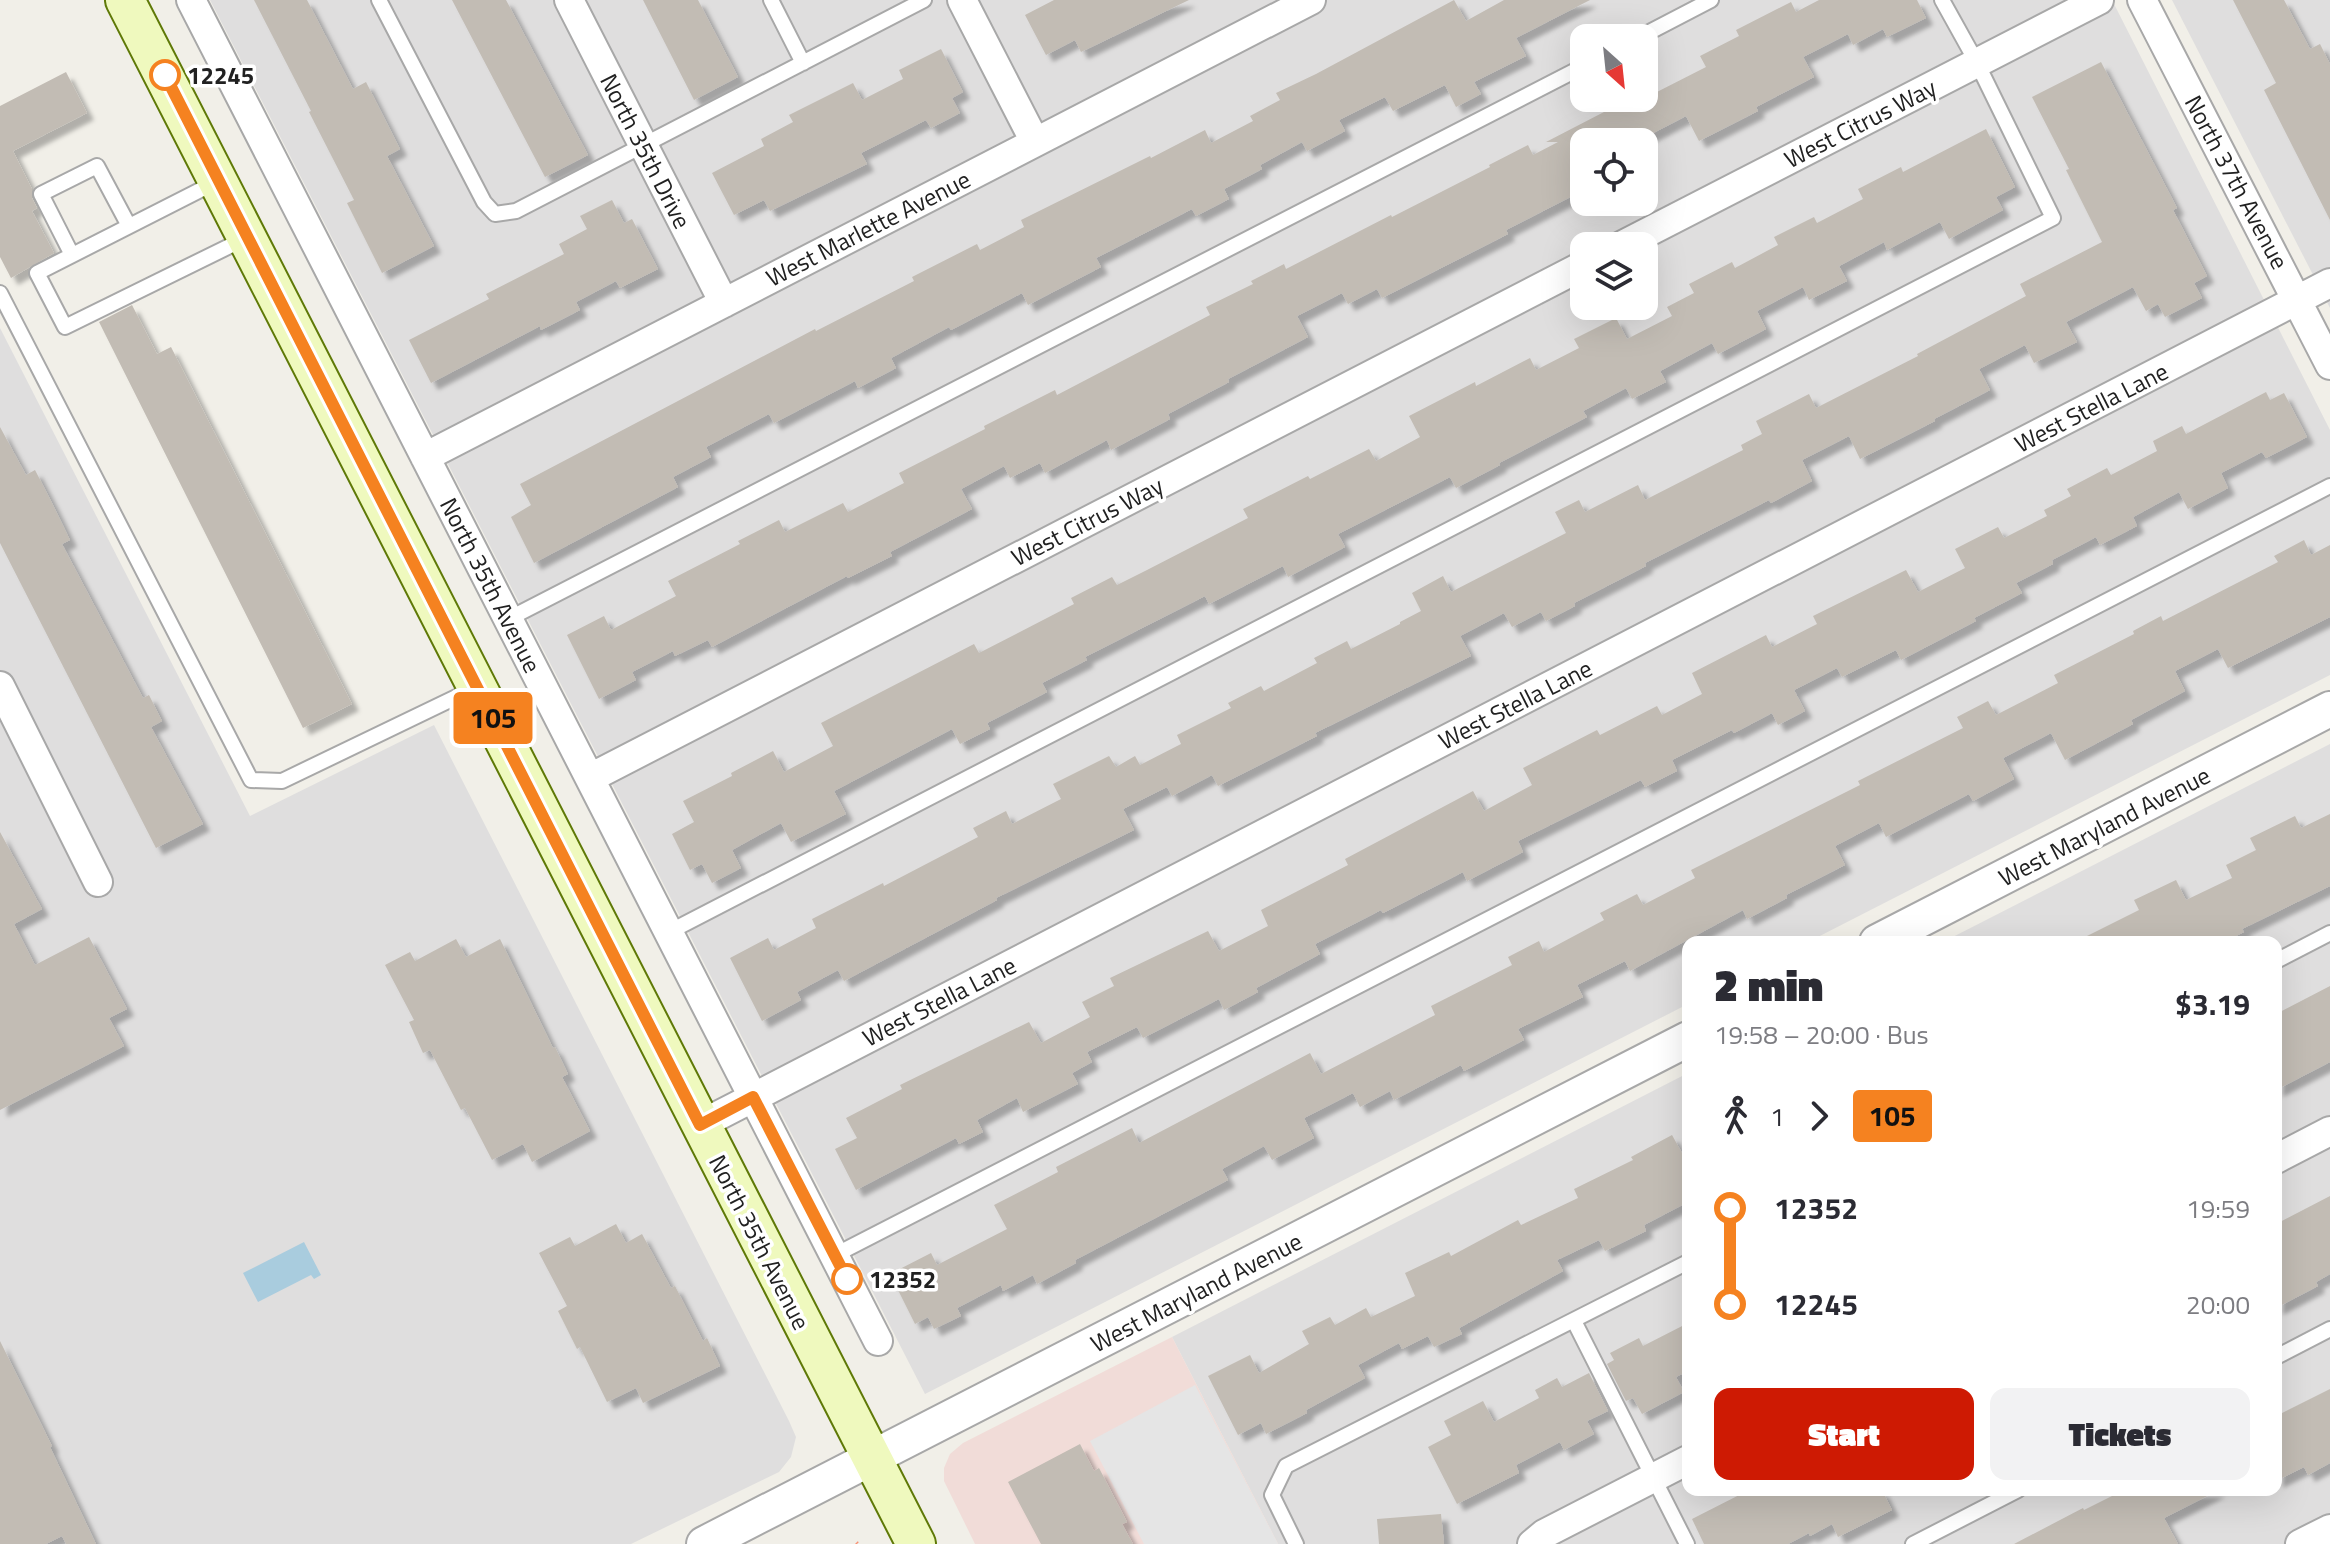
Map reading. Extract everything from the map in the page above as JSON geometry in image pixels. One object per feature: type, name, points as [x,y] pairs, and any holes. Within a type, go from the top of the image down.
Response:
[{"type":"main road","name":"North 35th Avenue","points":[[125,0],[916,1544]]},
{"type":"street","name":"North 35th Avenue","points":[[191,0],[878,1341]]},
{"type":"street","name":"North 35th Drive","points":[[569,0],[724,303]]},
{"type":"street","points":[[962,0],[1035,142]]},
{"type":"street","name":"West Marlette Avenue","points":[[425,457],[1311,0]]},
{"type":"street","name":"West Citrus Way","points":[[1648,232],[2099,0]]},
{"type":"street","name":"North 37th Avenue","points":[[2142,0],[2330,365]]},
{"type":"street","name":"West Citrus Way","points":[[590,778],[1570,272]]},
{"type":"street","name":"West Stella Lane","points":[[700,1125],[2330,283]]},
{"type":"street","points":[[0,686],[98,882]]},
{"type":"street","name":"West Maryland Avenue","points":[[1889,936],[2330,709]]},
{"type":"street","name":"West Maryland Avenue","points":[[704,1544],[1682,1042]]},
{"type":"street","points":[[2282,1156],[2330,1131]]},
{"type":"street","points":[[1532,1544],[1544,1534],[1682,1463]]},
{"type":"street","points":[[2300,1544],[2330,1529]]},
{"type":"lane","points":[[379,0],[484,202],[495,214],[516,211],[924,0]]},
{"type":"lane","points":[[771,0],[803,63]]},
{"type":"lane","points":[[1658,28],[1711,0]]},
{"type":"lane","points":[[669,932],[2053,218],[1977,63],[1942,0]]},
{"type":"lane","points":[[508,619],[1570,73]]},
{"type":"lane","points":[[72,255],[41,194],[97,166],[129,226]]},
{"type":"lane","points":[[218,181],[37,273],[65,327],[247,238]]},
{"type":"lane","points":[[0,293],[251,780],[282,781],[477,687]]},
{"type":"lane","points":[[835,1255],[2330,486]]},
{"type":"lane","points":[[2282,958],[2330,933]]},
{"type":"lane","points":[[1296,1544],[1272,1495],[1286,1466],[1682,1265]]},
{"type":"lane","points":[[1574,1321],[1687,1544]]},
{"type":"lane","points":[[2282,1354],[2330,1329]]},
{"type":"lane","points":[[1913,1544],[2006,1496]]},
{"type":"shaded area","points":[[210,0],[2112,0],[2330,430],[2330,675],[1820,936],[1682,936],[1682,1007],[925,1394]]},
{"type":"shaded area","points":[[2172,0],[2330,0],[2330,308]]},
{"type":"shaded area","points":[[0,328],[250,816],[434,725],[789,1421],[796,1437],[791,1457],[779,1472],[631,1544],[0,1544]]},
{"type":"shaded area","points":[[2330,744],[2330,1544],[1278,1544],[1172,1337],[1682,1076],[1682,1496],[2282,1496],[2282,936],[1955,936]]},
{"type":"shaded area","points":[[1172,1337],[1278,1544],[975,1544],[944,1481],[944,1468],[950,1454],[963,1443]]},
{"type":"shaded area","points":[[1195,1385],[1278,1544],[1144,1544],[1090,1441]]},
{"type":"water","points":[[304,1242],[321,1275],[314,1279],[311,1275],[258,1302],[243,1273]]},
{"type":"building","points":[[254,0],[307,0],[353,89],[366,82],[400,149],[387,156],[434,246],[382,273],[347,203],[354,200]]},
{"type":"building","points":[[452,0],[506,0],[588,155],[545,177]]},
{"type":"building","points":[[643,0],[698,0],[738,77],[694,100]]},
{"type":"building","points":[[1054,0],[1189,0],[1081,52],[1075,40],[1046,55],[1025,15]]},
{"type":"building","points":[[1454,0],[1466,21],[1504,0],[1590,0],[1516,38],[1526,56],[1474,82],[1481,94],[1456,107],[1445,85],[1393,111],[1385,97],[1339,120],[1345,131],[1307,151],[1302,142],[1260,165],[1262,169],[1224,189],[1229,199],[1196,216],[1192,209],[1096,258],[1101,267],[1028,305],[1022,293],[891,358],[896,368],[858,388],[855,381],[774,423],[769,414],[706,447],[711,457],[673,477],[678,487],[534,563],[511,517],[531,505],[520,484],[815,329],[914,281],[912,277],[977,244],[980,250],[1024,227],[1021,220],[1150,156],[1205,130],[1211,143],[1253,121],[1250,116],[1280,100],[1276,93]]},
{"type":"building","points":[[1819,0],[1917,0],[1926,18],[1887,37],[1883,29],[1853,45],[1848,34],[1803,57],[1814,77],[1756,107],[1758,111],[1699,141],[1686,116],[1658,131],[1658,128],[1573,128],[1604,112],[1658,112],[1658,91],[1706,67],[1700,56],[1739,36],[1736,30],[1791,2],[1796,12]]},
{"type":"building","points":[[2233,0],[2284,0],[2310,49],[2320,44],[2330,64],[2330,220],[2264,90],[2276,83]]},
{"type":"building","points":[[941,49],[963,92],[952,98],[960,113],[931,128],[926,120],[861,153],[867,164],[770,211],[764,200],[734,215],[712,173],[764,146],[761,139],[793,122],[789,115],[853,83],[862,100],[903,79],[899,70]]},
{"type":"building","points":[[2101,62],[2177,208],[2173,210],[2207,276],[2194,283],[2202,298],[2165,317],[2158,304],[2146,311],[2133,287],[2066,322],[2077,342],[2034,363],[2025,345],[1979,369],[1990,390],[1935,421],[1860,459],[1849,436],[1802,460],[1812,481],[1645,563],[1646,566],[1546,621],[1541,612],[1512,627],[1504,613],[1460,636],[1471,656],[1315,733],[1317,736],[1218,786],[1212,775],[1172,796],[1167,787],[1123,809],[1134,830],[996,898],[844,981],[838,970],[797,992],[801,1000],[762,1021],[730,958],[768,938],[774,950],[816,928],[812,919],[978,837],[973,828],[1006,811],[1012,824],[1061,799],[1053,784],[1109,756],[1116,767],[1135,756],[1140,765],[1181,744],[1177,735],[1231,708],[1228,703],[1261,686],[1264,691],[1317,663],[1314,658],[1347,641],[1351,649],[1421,611],[1412,593],[1443,576],[1451,592],[1566,533],[1555,512],[1579,500],[1585,512],[1638,485],[1645,500],[1743,450],[1741,445],[1762,434],[1756,421],[1809,394],[1816,408],[1918,356],[2026,296],[2020,284],[2102,242],[2032,97]]},
{"type":"building","points":[[66,72],[87,113],[13,151],[32,189],[37,208],[32,211],[54,253],[11,278],[0,257],[0,106]]},
{"type":"building","points":[[1986,129],[2015,187],[1996,197],[2003,210],[1949,239],[1940,222],[1887,250],[1884,242],[1839,266],[1847,281],[1809,300],[1803,287],[1757,311],[1766,329],[1718,354],[1712,343],[1660,371],[1666,382],[1632,399],[1626,388],[1583,411],[1587,417],[1456,488],[1450,477],[1338,534],[1345,547],[1288,577],[1283,566],[1209,604],[1205,596],[1085,657],[1087,660],[1042,683],[1047,692],[987,723],[990,729],[960,744],[952,729],[834,791],[846,814],[791,842],[781,823],[732,850],[741,868],[712,883],[702,864],[690,870],[672,834],[694,822],[683,801],[732,776],[731,773],[773,751],[784,772],[833,746],[821,723],[974,644],[979,653],[1074,604],[1071,598],[1112,577],[1117,585],[1147,570],[1248,518],[1243,509],[1308,476],[1310,479],[1369,449],[1376,461],[1420,437],[1409,416],[1475,382],[1476,386],[1530,358],[1536,370],[1579,348],[1574,339],[1612,320],[1617,320],[1627,339],[1672,316],[1667,307],[1694,293],[1689,284],[1732,262],[1735,268],[1778,245],[1774,237],[1814,217],[1817,223],[1863,199],[1858,189],[1901,167],[1903,172]]},
{"type":"building","points":[[1570,130],[1570,197],[1506,230],[1508,234],[1382,298],[1377,289],[1348,304],[1342,293],[1297,316],[1308,337],[1168,414],[1170,419],[1111,450],[1107,440],[1045,473],[1040,463],[1010,478],[1004,466],[961,489],[972,509],[890,552],[892,556],[847,576],[712,647],[708,640],[675,656],[673,651],[632,672],[636,680],[599,699],[567,635],[604,616],[611,630],[676,596],[668,581],[779,520],[785,532],[843,503],[848,512],[904,483],[899,473],[985,429],[984,426],[1055,390],[1057,395],[1210,315],[1206,307],[1253,284],[1251,281],[1284,264],[1286,269],[1392,217],[1528,145],[1533,155],[1558,142],[1546,142]]},
{"type":"building","points":[[612,200],[624,223],[632,219],[658,269],[620,288],[616,281],[576,302],[580,310],[541,330],[540,326],[431,383],[409,340],[489,299],[486,294],[564,254],[559,244],[587,229],[580,216]]},
{"type":"building","points":[[132,305],[157,354],[171,347],[352,704],[303,728],[99,322]]},
{"type":"building","points":[[2266,392],[2270,400],[2284,393],[2307,437],[2266,458],[2262,452],[2221,473],[2228,488],[2188,509],[2179,492],[2133,517],[2137,526],[2100,545],[2096,537],[2052,560],[2053,564],[2016,583],[2022,593],[1974,618],[1976,621],[1901,660],[1896,650],[1842,677],[1837,668],[1794,690],[1805,711],[1778,725],[1772,713],[1672,760],[1677,771],[1645,787],[1641,780],[1518,841],[1523,852],[1467,881],[1463,872],[1315,944],[1320,954],[1256,988],[1258,992],[1224,1010],[1219,999],[1143,1038],[1137,1027],[1087,1052],[1092,1062],[1072,1073],[1078,1084],[1023,1112],[1017,1098],[977,1120],[983,1132],[959,1144],[956,1138],[856,1190],[835,1149],[857,1138],[846,1118],[902,1089],[900,1085],[1029,1022],[1041,1043],[1090,1017],[1082,1002],[1114,986],[1110,978],[1208,931],[1219,951],[1268,926],[1261,910],[1348,865],[1345,859],[1473,791],[1484,811],[1532,785],[1523,768],[1597,730],[1600,735],[1657,706],[1662,715],[1702,694],[1692,673],[1766,635],[1772,647],[1817,624],[1813,616],[1906,570],[1918,592],[1965,568],[1955,549],[1998,527],[2004,538],[2047,516],[2044,510],[2071,496],[2067,489],[2107,468],[2111,475],[2157,451],[2153,441],[2182,426],[2186,434]]},
{"type":"building","points":[[0,427],[26,475],[35,470],[52,503],[70,540],[62,544],[143,698],[149,695],[162,721],[151,727],[203,824],[156,848],[0,543]]},
{"type":"building","points":[[2304,540],[2311,555],[2330,545],[2330,617],[2228,668],[2218,649],[2175,671],[2185,691],[2131,720],[2133,724],[2065,760],[2051,733],[2003,758],[2014,779],[1973,801],[1969,794],[1886,837],[1879,823],[1835,846],[1845,865],[1747,919],[1743,910],[1695,936],[1682,936],[1682,943],[1630,971],[1625,961],[1577,985],[1583,997],[1518,1029],[1524,1040],[1464,1071],[1461,1065],[1394,1100],[1390,1091],[1360,1107],[1353,1093],[1304,1118],[1314,1138],[1272,1160],[1264,1146],[1222,1169],[1228,1180],[1075,1260],[1076,1263],[1037,1284],[1033,1275],[1003,1291],[1001,1285],[957,1308],[961,1316],[934,1329],[928,1317],[915,1324],[890,1274],[931,1253],[937,1265],[1007,1229],[994,1205],[1058,1172],[1056,1167],[1132,1128],[1139,1143],[1310,1053],[1321,1074],[1435,1015],[1431,1006],[1512,965],[1508,957],[1539,941],[1544,952],[1604,920],[1600,913],[1637,894],[1643,905],[1695,878],[1691,870],[1860,785],[1858,781],[1963,728],[1957,717],[1988,701],[1996,715],[2058,683],[2054,675],[2134,634],[2133,631],[2161,616],[2163,621],[2278,562],[2274,556]]},
{"type":"building","points":[[2330,814],[2330,886],[2242,929],[2244,932],[2236,936],[2087,936],[2139,910],[2134,900],[2176,880],[2186,900],[2232,878],[2226,865],[2256,850],[2250,838],[2295,816],[2301,828]]},
{"type":"building","points":[[0,832],[42,909],[14,924],[35,965],[89,937],[127,1009],[109,1018],[124,1046],[0,1110]]},
{"type":"building","points":[[456,939],[466,957],[500,939],[568,1074],[562,1077],[590,1131],[532,1162],[523,1144],[492,1160],[465,1108],[461,1110],[430,1050],[423,1053],[409,1022],[414,1020],[385,965],[410,952],[415,961]]},
{"type":"building","points":[[2330,986],[2330,1062],[2282,1087],[2282,1011]]},
{"type":"building","points":[[1672,1135],[1682,1153],[1682,1205],[1644,1225],[1646,1231],[1605,1251],[1599,1240],[1557,1260],[1563,1271],[1459,1328],[1462,1334],[1434,1347],[1428,1336],[1402,1349],[1399,1343],[1358,1365],[1365,1378],[1306,1410],[1307,1413],[1266,1434],[1261,1423],[1238,1435],[1208,1376],[1250,1355],[1259,1373],[1309,1344],[1302,1331],[1330,1317],[1335,1325],[1366,1308],[1371,1317],[1415,1296],[1405,1273],[1449,1252],[1451,1256],[1518,1220],[1521,1225],[1578,1198],[1574,1189],[1633,1160],[1631,1157]]},
{"type":"building","points":[[2330,1196],[2330,1274],[2316,1282],[2318,1286],[2282,1305],[2282,1221]]},
{"type":"building","points":[[616,1224],[626,1243],[642,1234],[671,1288],[675,1286],[703,1341],[707,1338],[720,1366],[643,1403],[636,1388],[607,1402],[558,1311],[567,1306],[539,1253],[570,1237],[575,1246]]},
{"type":"building","points":[[1682,1326],[1682,1374],[1676,1377],[1682,1393],[1642,1414],[1633,1398],[1626,1401],[1607,1364],[1614,1360],[1610,1353],[1639,1338],[1643,1346]]},
{"type":"building","points":[[0,1341],[96,1544],[66,1544],[62,1536],[46,1544],[0,1544]]},
{"type":"building","points":[[1589,1373],[1608,1411],[1587,1421],[1594,1434],[1564,1450],[1560,1442],[1516,1465],[1519,1473],[1457,1504],[1428,1447],[1451,1435],[1444,1421],[1483,1401],[1494,1422],[1539,1398],[1535,1390],[1557,1378],[1562,1387]]},
{"type":"building","points":[[2330,1389],[2330,1463],[2308,1475],[2304,1467],[2282,1478],[2282,1413]]},
{"type":"building","points":[[1080,1444],[1094,1471],[1099,1468],[1127,1522],[1122,1524],[1133,1544],[1041,1544],[1008,1482]]},
{"type":"building","points":[[1737,1496],[1885,1496],[1892,1510],[1838,1537],[1832,1524],[1788,1544],[1704,1544],[1692,1519]]},
{"type":"building","points":[[2112,1496],[2207,1496],[2164,1518],[2178,1544],[2014,1544]]},
{"type":"building","points":[[1441,1514],[1444,1544],[1379,1544],[1377,1519]]},
{"type":"bus line","name":"105","points":[[165,75],[700,1125],[753,1097],[847,1279]]},
{"type":"place","name":"12245","points":[[165,75]]},
{"type":"place","name":"12352","points":[[847,1279]]}]
